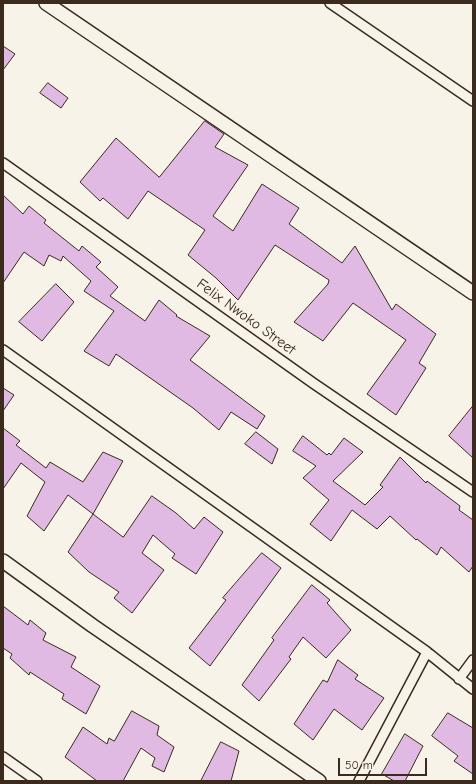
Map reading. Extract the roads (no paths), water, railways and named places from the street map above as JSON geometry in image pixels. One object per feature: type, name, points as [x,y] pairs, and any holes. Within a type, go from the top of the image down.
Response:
[{"type":"street","points":[[46,3],[473,293]]},
{"type":"street","points":[[330,3],[473,101]]},
{"type":"street","name":"Felix Nwoko Street","points":[[3,163],[319,387],[473,492]]},
{"type":"street","points":[[3,350],[427,652],[473,689]]},
{"type":"street","points":[[3,561],[93,626],[319,781]]},
{"type":"street","points":[[359,781],[427,652]]},
{"type":"street","points":[[459,679],[473,660]]},
{"type":"street","points":[[3,757],[37,781]]}]
